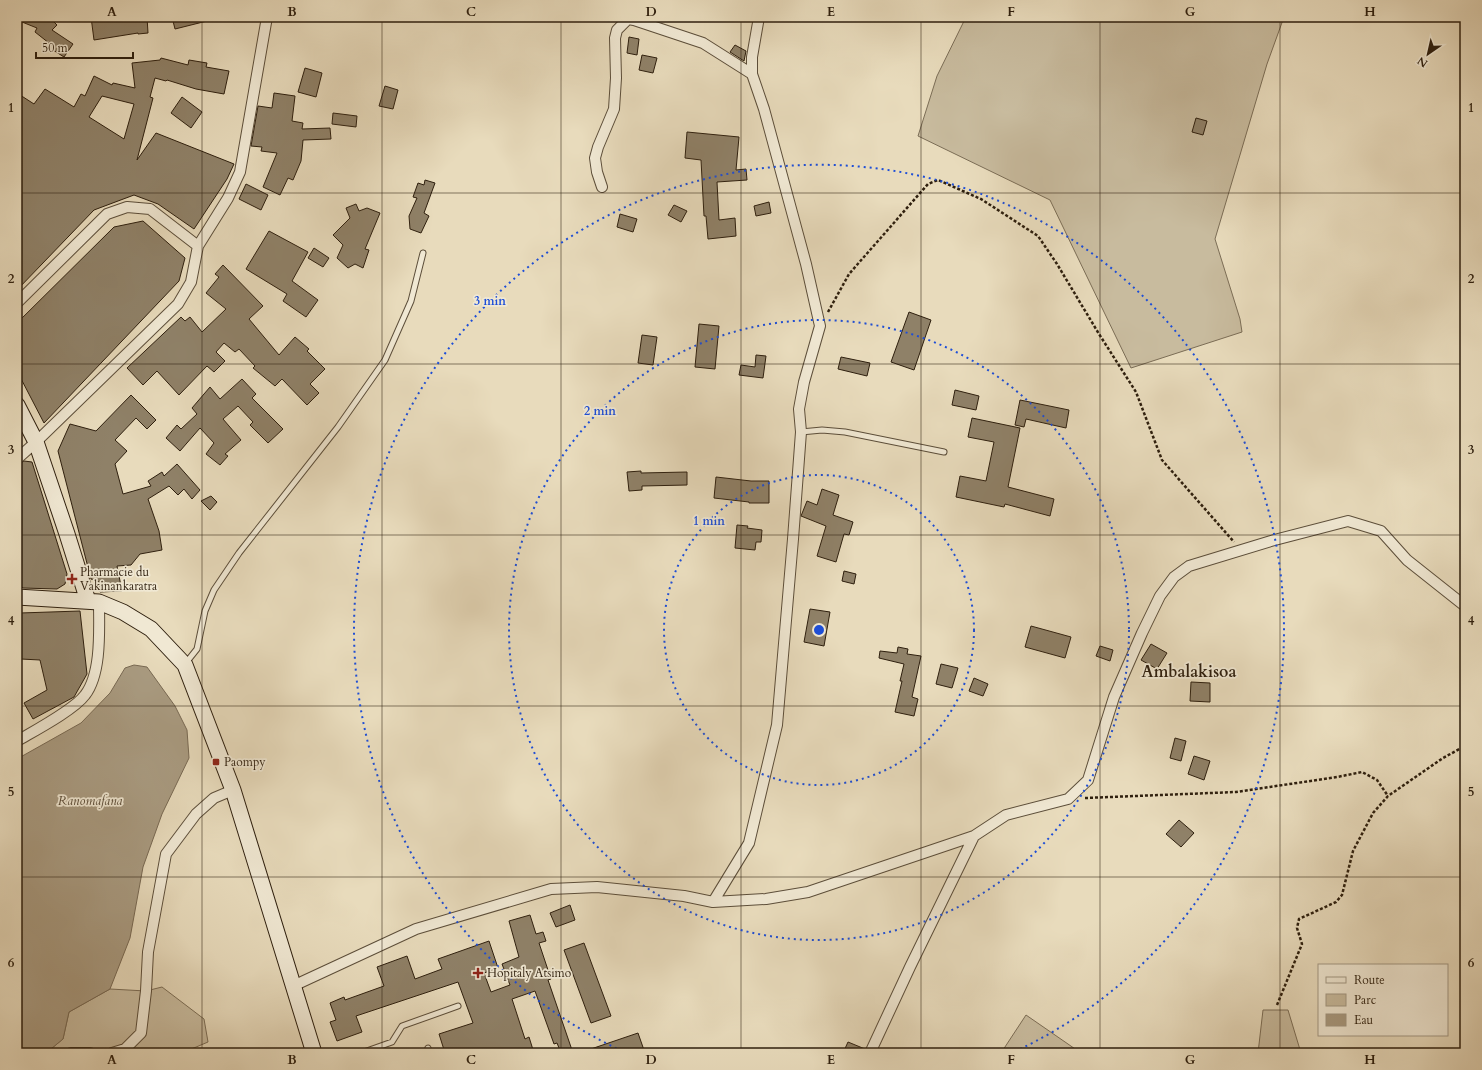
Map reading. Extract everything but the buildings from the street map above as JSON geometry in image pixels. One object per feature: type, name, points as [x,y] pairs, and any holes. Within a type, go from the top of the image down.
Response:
[{"type":"street","points":[[17,459],[178,304],[191,282],[198,246],[228,198],[240,172],[267,17]]},
{"type":"street","points":[[713,902],[749,844],[777,725],[801,432],[799,409],[804,382],[820,326],[798,235],[764,109],[752,74],[752,57],[759,17]]},
{"type":"street","points":[[602,187],[597,172],[595,158],[615,105],[615,38],[617,30],[628,19],[703,43],[752,74]]},
{"type":"street","points":[[17,303],[107,214],[127,207],[150,209],[198,246]]},
{"type":"street","points":[[17,405],[36,442],[93,602],[100,642],[93,679],[85,695],[70,708],[17,742]]},
{"type":"street","points":[[293,986],[416,928],[551,889],[597,887],[684,896],[713,902],[766,899],[808,892],[974,836],[1006,815],[1068,799],[1088,780],[1114,697],[1160,596],[1174,577],[1189,566],[1271,541],[1348,521],[1381,531],[1407,560],[1465,606]]},
{"type":"street","points":[[17,597],[93,602],[123,612],[151,629],[185,665],[233,790],[314,1053]]},
{"type":"street","points":[[112,1053],[125,1049],[141,1033],[146,991],[148,952],[166,854],[196,814],[214,798],[233,790]]},
{"type":"street","points":[[870,1053],[974,836]]},
{"type":"street","points":[[71,1053],[90,1053]]},
{"type":"lane","points":[[185,665],[197,649],[205,610],[214,590],[239,554],[338,427],[385,360],[411,301],[423,253]]},
{"type":"lane","points":[[801,432],[822,430],[844,432],[944,452]]},
{"type":"lane","points":[[361,1053],[392,1042],[402,1026],[458,1006]]},
{"type":"path","points":[[820,326],[849,274],[928,184],[938,180],[981,198],[1038,236],[1057,264],[1098,334],[1136,392],[1162,460],[1241,550]]},
{"type":"path","points":[[1277,1005],[1302,944],[1297,928],[1299,919],[1336,902],[1342,896],[1353,851],[1373,813],[1388,796],[1443,758],[1465,746]]},
{"type":"path","points":[[1068,799],[1236,792],[1362,772],[1377,780],[1388,796]]},
{"type":"green space","points":[[966,17],[1284,17],[1267,64],[1215,239],[1240,319],[1242,332],[1131,368],[1050,200],[918,136],[937,76]]},
{"type":"green space","points":[[162,987],[204,1019],[208,1042],[182,1053],[46,1053],[63,1039],[69,1012],[110,989],[146,991]]},
{"type":"green space","points":[[1263,1010],[1288,1010],[1301,1053],[1258,1053]]},
{"type":"green space","points":[[1026,1015],[1081,1053],[1001,1053]]},
{"type":"water","name":"Ranomafana","points":[[134,665],[147,667],[175,706],[187,730],[189,758],[162,814],[143,867],[130,938],[110,989],[69,1012],[63,1039],[46,1053],[17,1053],[17,759],[81,723],[110,693],[125,668]]},
{"type":"place","name":"Pharmacie du Vakinankaratra","points":[[72,579]]},
{"type":"place","name":"Paompy","points":[[216,762]]},
{"type":"place","name":"Hopitaly Atsimo","points":[[478,973]]},
{"type":"district","name":"Ambalakisoa","points":[[1189,671]]}]
